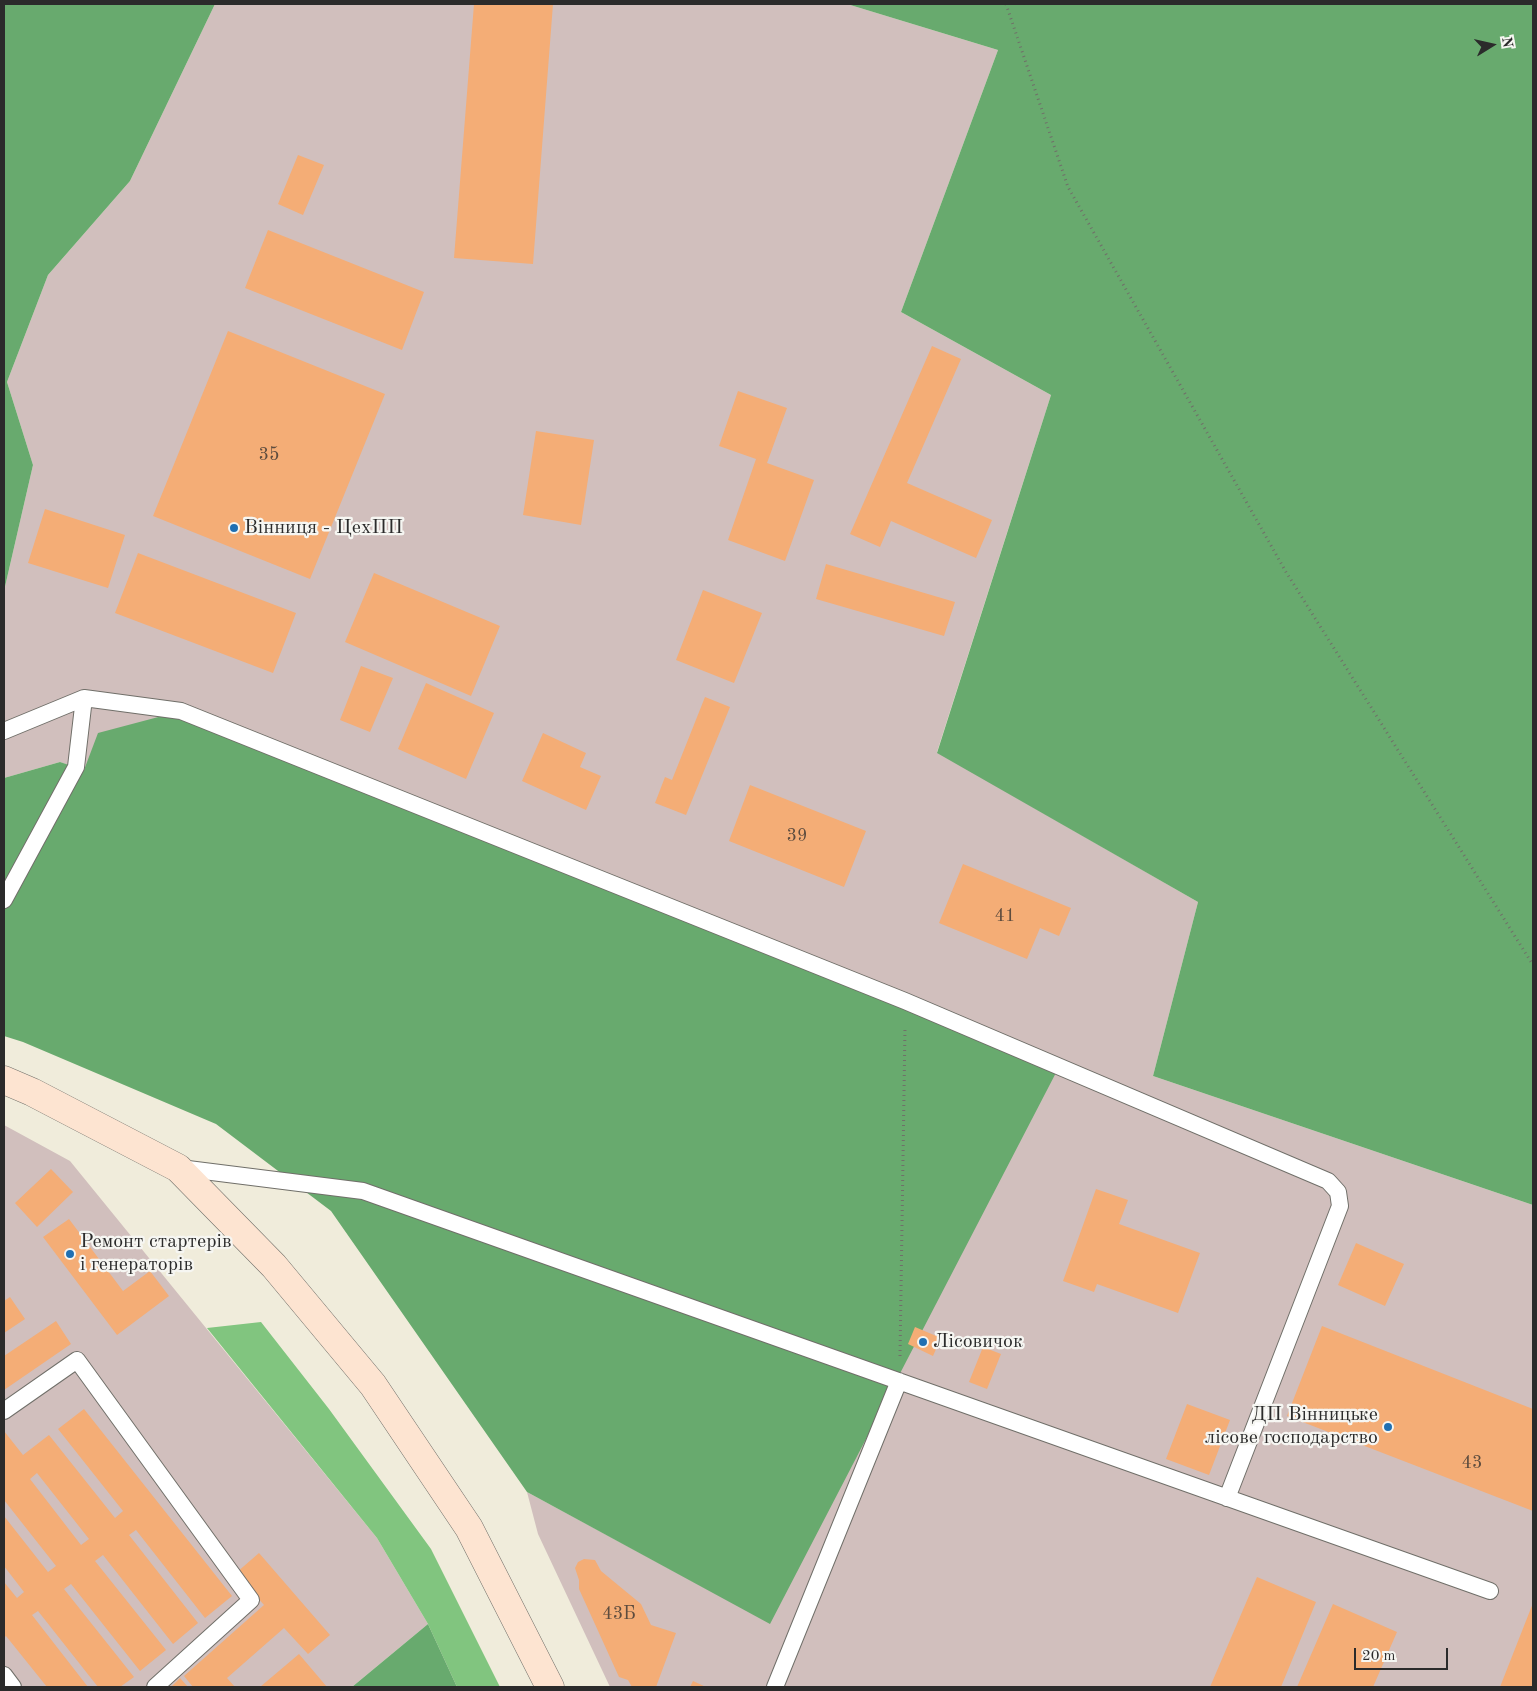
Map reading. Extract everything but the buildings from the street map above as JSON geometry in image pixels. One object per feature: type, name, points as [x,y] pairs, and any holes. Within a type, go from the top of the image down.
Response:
[{"type":"main road","points":[[4,1080],[32,1092],[178,1168],[274,1266],[373,1385],[469,1528],[550,1687]]},
{"type":"lane","points":[[4,900],[76,767],[84,698]]},
{"type":"lane","points":[[4,731],[84,698],[181,711],[905,1001],[1328,1181],[1338,1192],[1340,1206],[1227,1498]]},
{"type":"lane","points":[[178,1168],[364,1191],[1490,1591]]},
{"type":"lane","points":[[4,1411],[77,1360],[251,1600],[155,1687]]},
{"type":"lane","points":[[775,1687],[899,1380]]},
{"type":"lane","points":[[4,1675],[13,1687]]},
{"type":"path","points":[[1006,4],[1068,187],[1286,572],[1533,965]]},
{"type":"path","points":[[899,1380],[905,1001]]},
{"type":"shaded area","points":[[215,4],[847,4],[998,50],[901,312],[1051,395],[937,752],[1198,902],[1153,1076],[1533,1205],[1533,1687],[610,1687],[538,1534],[527,1492],[770,1623],[84,771],[60,762],[4,778],[4,591],[33,465],[7,382],[48,275],[130,181]]},
{"type":"shaded area","points":[[4,1125],[70,1161],[377,1538],[428,1624],[352,1687],[4,1687]]},
{"type":"green space","points":[[4,4],[215,4],[130,181],[48,275],[7,382],[33,465],[4,591]]},
{"type":"green space","points":[[847,4],[1533,4],[1533,1205],[1153,1076],[1198,902],[937,753],[1051,395],[901,312],[998,50]]},
{"type":"green space","points":[[181,711],[1060,1065],[770,1624],[527,1492],[331,1211],[216,1124],[23,1042],[4,1036],[4,778],[60,762],[84,770],[98,733]]},
{"type":"green space","points":[[261,1322],[329,1409],[431,1549],[500,1687],[457,1687],[428,1624],[377,1538],[207,1328]]},
{"type":"green space","points":[[428,1624],[457,1687],[352,1687]]},
{"type":"place","name":"Вінниця - ЦехПП","points":[[234,528]]},
{"type":"place","name":"Ремонт стартерів і генераторів","points":[[70,1254]]},
{"type":"place","name":"Лісовичок","points":[[923,1342]]},
{"type":"place","name":"ДП Вінницьке лісове господарство","points":[[1388,1427]]}]
